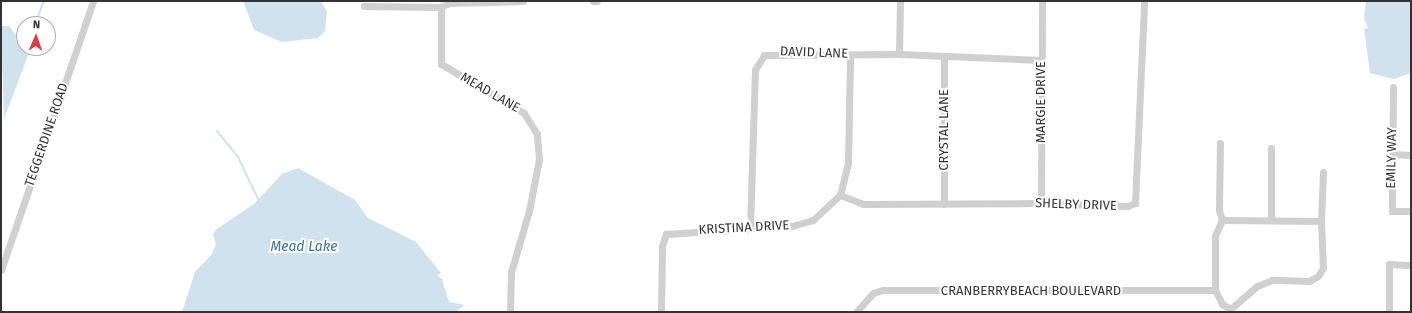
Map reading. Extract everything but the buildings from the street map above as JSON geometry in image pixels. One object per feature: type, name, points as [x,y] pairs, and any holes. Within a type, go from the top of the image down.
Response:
[{"type":"street","name":"TEGGERDINE ROAD","points":[[1,270],[93,1]]},
{"type":"street","points":[[364,6],[441,7],[449,2],[523,1]]},
{"type":"street","points":[[899,54],[900,1]]},
{"type":"street","name":"MARGIE DRIVE","points":[[1040,203],[1042,1]]},
{"type":"street","name":"SHELBY DRIVE","points":[[840,195],[863,204],[1040,203],[1128,206],[1138,200],[1144,1]]},
{"type":"street","name":"MEAD LANE","points":[[441,7],[441,64],[524,113],[538,134],[538,159],[529,211],[511,272],[510,312]]},
{"type":"street","name":"DAVID LANE","points":[[750,228],[753,90],[759,58],[773,52],[850,55],[899,54],[1041,60]]},
{"type":"street","points":[[840,195],[848,164],[850,55]]},
{"type":"street","name":"CRYSTAL LANE","points":[[944,56],[944,204]]},
{"type":"street","name":"EMILY WAY","points":[[1393,86],[1392,211],[1411,211]]},
{"type":"street","points":[[1220,143],[1219,210],[1222,220],[1215,236],[1215,290],[1222,304],[1231,310],[1257,286],[1272,280],[1309,281],[1318,276],[1323,268],[1321,221],[1323,172]]},
{"type":"street","points":[[1270,218],[1271,148]]},
{"type":"street","points":[[1393,154],[1411,155]]},
{"type":"street","name":"KRISTINA DRIVE","points":[[661,312],[662,246],[665,236],[670,233],[792,226],[813,220],[840,195]]},
{"type":"street","points":[[1222,220],[1270,218],[1321,221]]},
{"type":"street","points":[[1389,312],[1389,264],[1411,265]]},
{"type":"street","name":"CRANBERRYBEACH BOULEVARD","points":[[856,312],[869,297],[883,290],[1215,290]]},
{"type":"water","points":[[243,1],[321,1],[327,12],[325,31],[318,38],[282,42],[254,30]]},
{"type":"water","points":[[1366,1],[1411,1],[1411,73],[1394,79],[1370,73],[1364,29],[1368,28],[1364,18]]},
{"type":"water","points":[[1,26],[9,26],[16,35],[16,56],[28,56],[4,119]]},
{"type":"water","name":"Mead Lake","points":[[298,168],[355,200],[368,218],[416,242],[441,273],[437,276],[442,279],[449,302],[465,305],[455,312],[182,312],[195,272],[212,254],[216,244],[213,234],[217,229],[254,204],[282,174]]},
{"type":"waterway","points":[[38,16],[44,1]]},
{"type":"waterway","points":[[217,131],[238,157],[258,199]]}]
